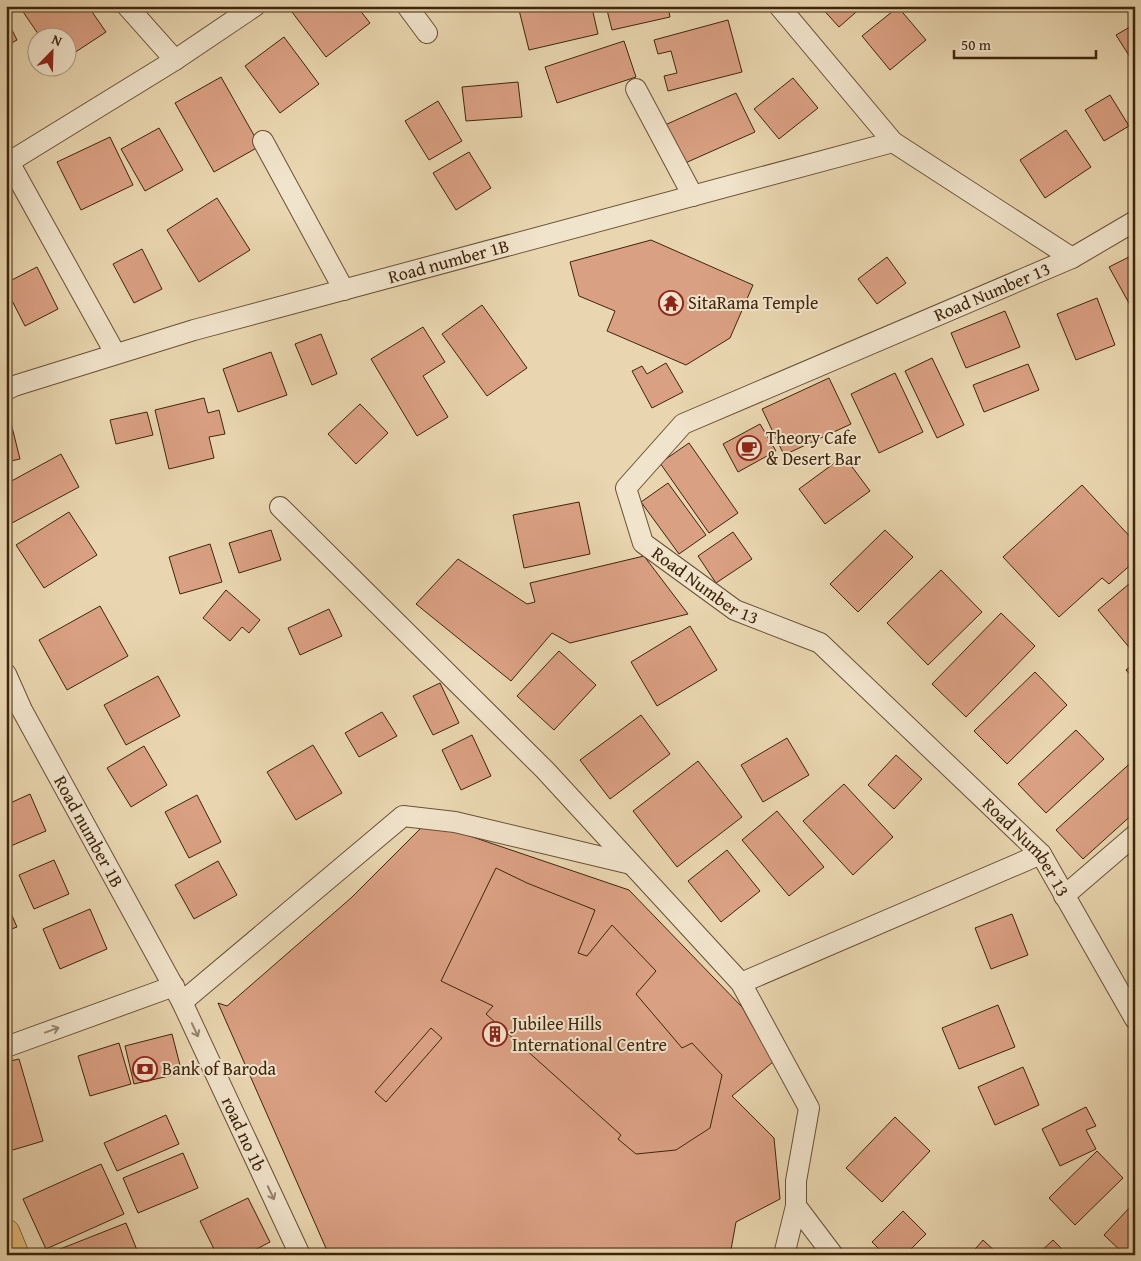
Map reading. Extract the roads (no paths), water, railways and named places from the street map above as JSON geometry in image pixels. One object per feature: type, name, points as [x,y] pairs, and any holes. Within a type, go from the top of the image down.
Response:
[{"type":"main road","points":[[6,1234],[15,1255]]},
{"type":"street","points":[[126,6],[175,60]]},
{"type":"street","points":[[115,353],[8,163],[175,60],[255,6]]},
{"type":"street","points":[[407,6],[428,33]]},
{"type":"street","points":[[779,6],[893,142],[1072,258]]},
{"type":"street","points":[[636,89],[693,196]]},
{"type":"street","points":[[262,141],[344,290]]},
{"type":"street","name":"Road number 1B","points":[[6,390],[115,353],[893,142]]},
{"type":"street","name":"Road Number 13","points":[[1135,221],[1072,258],[683,424],[626,488],[643,543],[735,610],[820,643],[1041,854],[1135,1019]]},
{"type":"street","points":[[280,507],[545,770],[741,983],[810,1108],[796,1181],[796,1206],[784,1255]]},
{"type":"street","name":"Road number 1B","points":[[6,674],[22,710],[178,994]]},
{"type":"street","points":[[6,1046],[178,994],[404,816],[455,822],[630,864]]},
{"type":"street","points":[[1064,896],[1135,835]]},
{"type":"street","points":[[741,983],[1041,854]]},
{"type":"street","name":"road no 1b","points":[[178,994],[300,1255]]},
{"type":"street","points":[[796,1206],[833,1255]]},
{"type":"place","name":"SitaRama Temple","points":[[671,303]]},
{"type":"place","name":"Theory Cafe & Desert Bar","points":[[749,448]]},
{"type":"place","name":"Jubilee Hills International Centre","points":[[495,1034]]},
{"type":"place","name":"Bank of Baroda","points":[[145,1069]]}]
